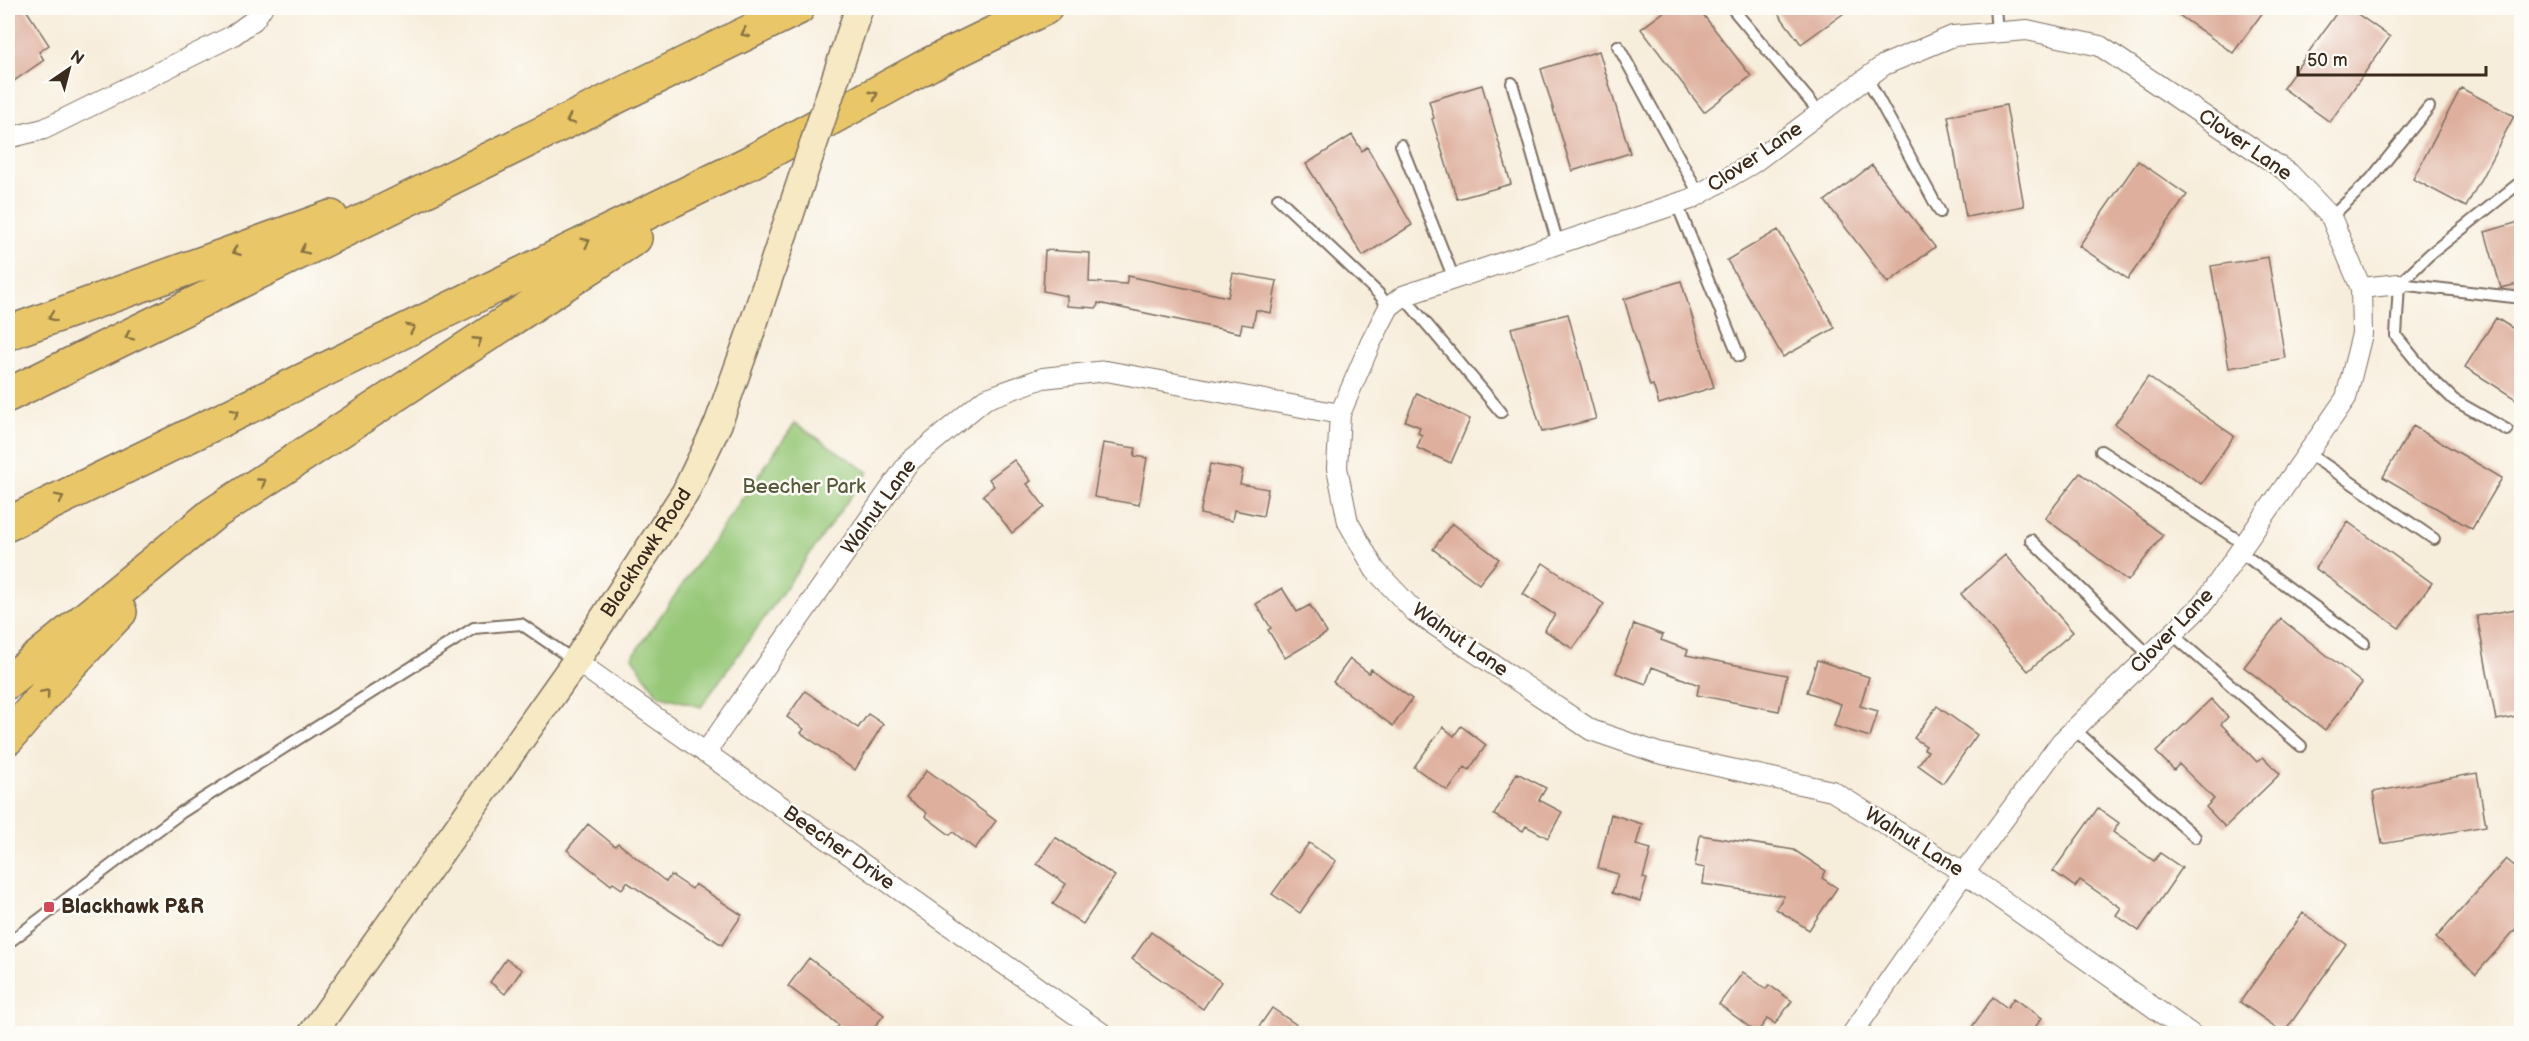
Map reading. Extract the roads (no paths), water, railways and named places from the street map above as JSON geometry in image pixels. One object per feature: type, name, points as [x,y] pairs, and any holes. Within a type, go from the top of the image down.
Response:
[{"type":"highway","points":[[8,395],[798,8]]},
{"type":"highway","points":[[8,524],[749,163],[930,64],[1045,8]]},
{"type":"highway","points":[[8,333],[488,160]]},
{"type":"highway","points":[[8,682],[213,514],[749,163]]},
{"type":"highway","points":[[8,738],[68,667],[213,514]]},
{"type":"street","points":[[8,138],[44,129],[232,36],[254,20],[262,8]]},
{"type":"street","name":"Blackhawk Road","points":[[312,1034],[576,661],[685,493],[718,424],[747,344],[859,8]]},
{"type":"street","name":"Clover Lane","points":[[1396,302],[1454,279],[1677,204],[1699,194],[1754,163],[1884,65],[1953,36],[2027,30],[2100,46],[2289,173],[2331,217],[2361,288],[2362,334],[2346,398],[2203,604],[2061,742],[1964,873],[1852,1034]]},
{"type":"street","points":[[2361,288],[2399,284]]},
{"type":"street","points":[[1340,414],[1371,342],[1396,302]]},
{"type":"street","name":"Walnut Lane","points":[[705,753],[909,462],[985,399],[1043,378],[1106,371],[1340,414],[1337,468],[1348,522],[1375,570],[1415,612],[1592,730],[1658,753],[1832,791],[1964,873],[2191,1034]]},
{"type":"street","name":"Beecher Drive","points":[[576,661],[1103,1034]]},
{"type":"lane","points":[[1732,8],[1820,113]]},
{"type":"lane","points":[[1995,8],[1997,32]]},
{"type":"lane","points":[[1618,46],[1699,194]]},
{"type":"lane","points":[[1867,78],[1940,212]]},
{"type":"lane","points":[[1512,83],[1558,244]]},
{"type":"lane","points":[[2331,217],[2372,178],[2429,106]]},
{"type":"lane","points":[[1401,145],[1454,279]]},
{"type":"lane","points":[[2507,430],[2454,400],[2427,374],[2396,336],[2399,284],[2446,241],[2522,181]]},
{"type":"lane","points":[[1278,198],[1378,293],[1396,302],[1501,412]]},
{"type":"lane","points":[[1677,204],[1739,356]]},
{"type":"lane","points":[[2399,284],[2522,298]]},
{"type":"lane","points":[[2101,451],[2242,548],[2364,643]]},
{"type":"lane","points":[[2308,453],[2434,539]]},
{"type":"lane","points":[[2031,540],[2150,656]]},
{"type":"lane","points":[[8,944],[182,812],[474,628],[521,624],[576,661]]},
{"type":"lane","points":[[2172,634],[2301,746]]},
{"type":"lane","points":[[2074,729],[2195,837]]},
{"type":"place","name":"Blackhawk P&R","points":[[49,907]]},
{"type":"park label","name":"Beecher Park","points":[[804,487]]}]
